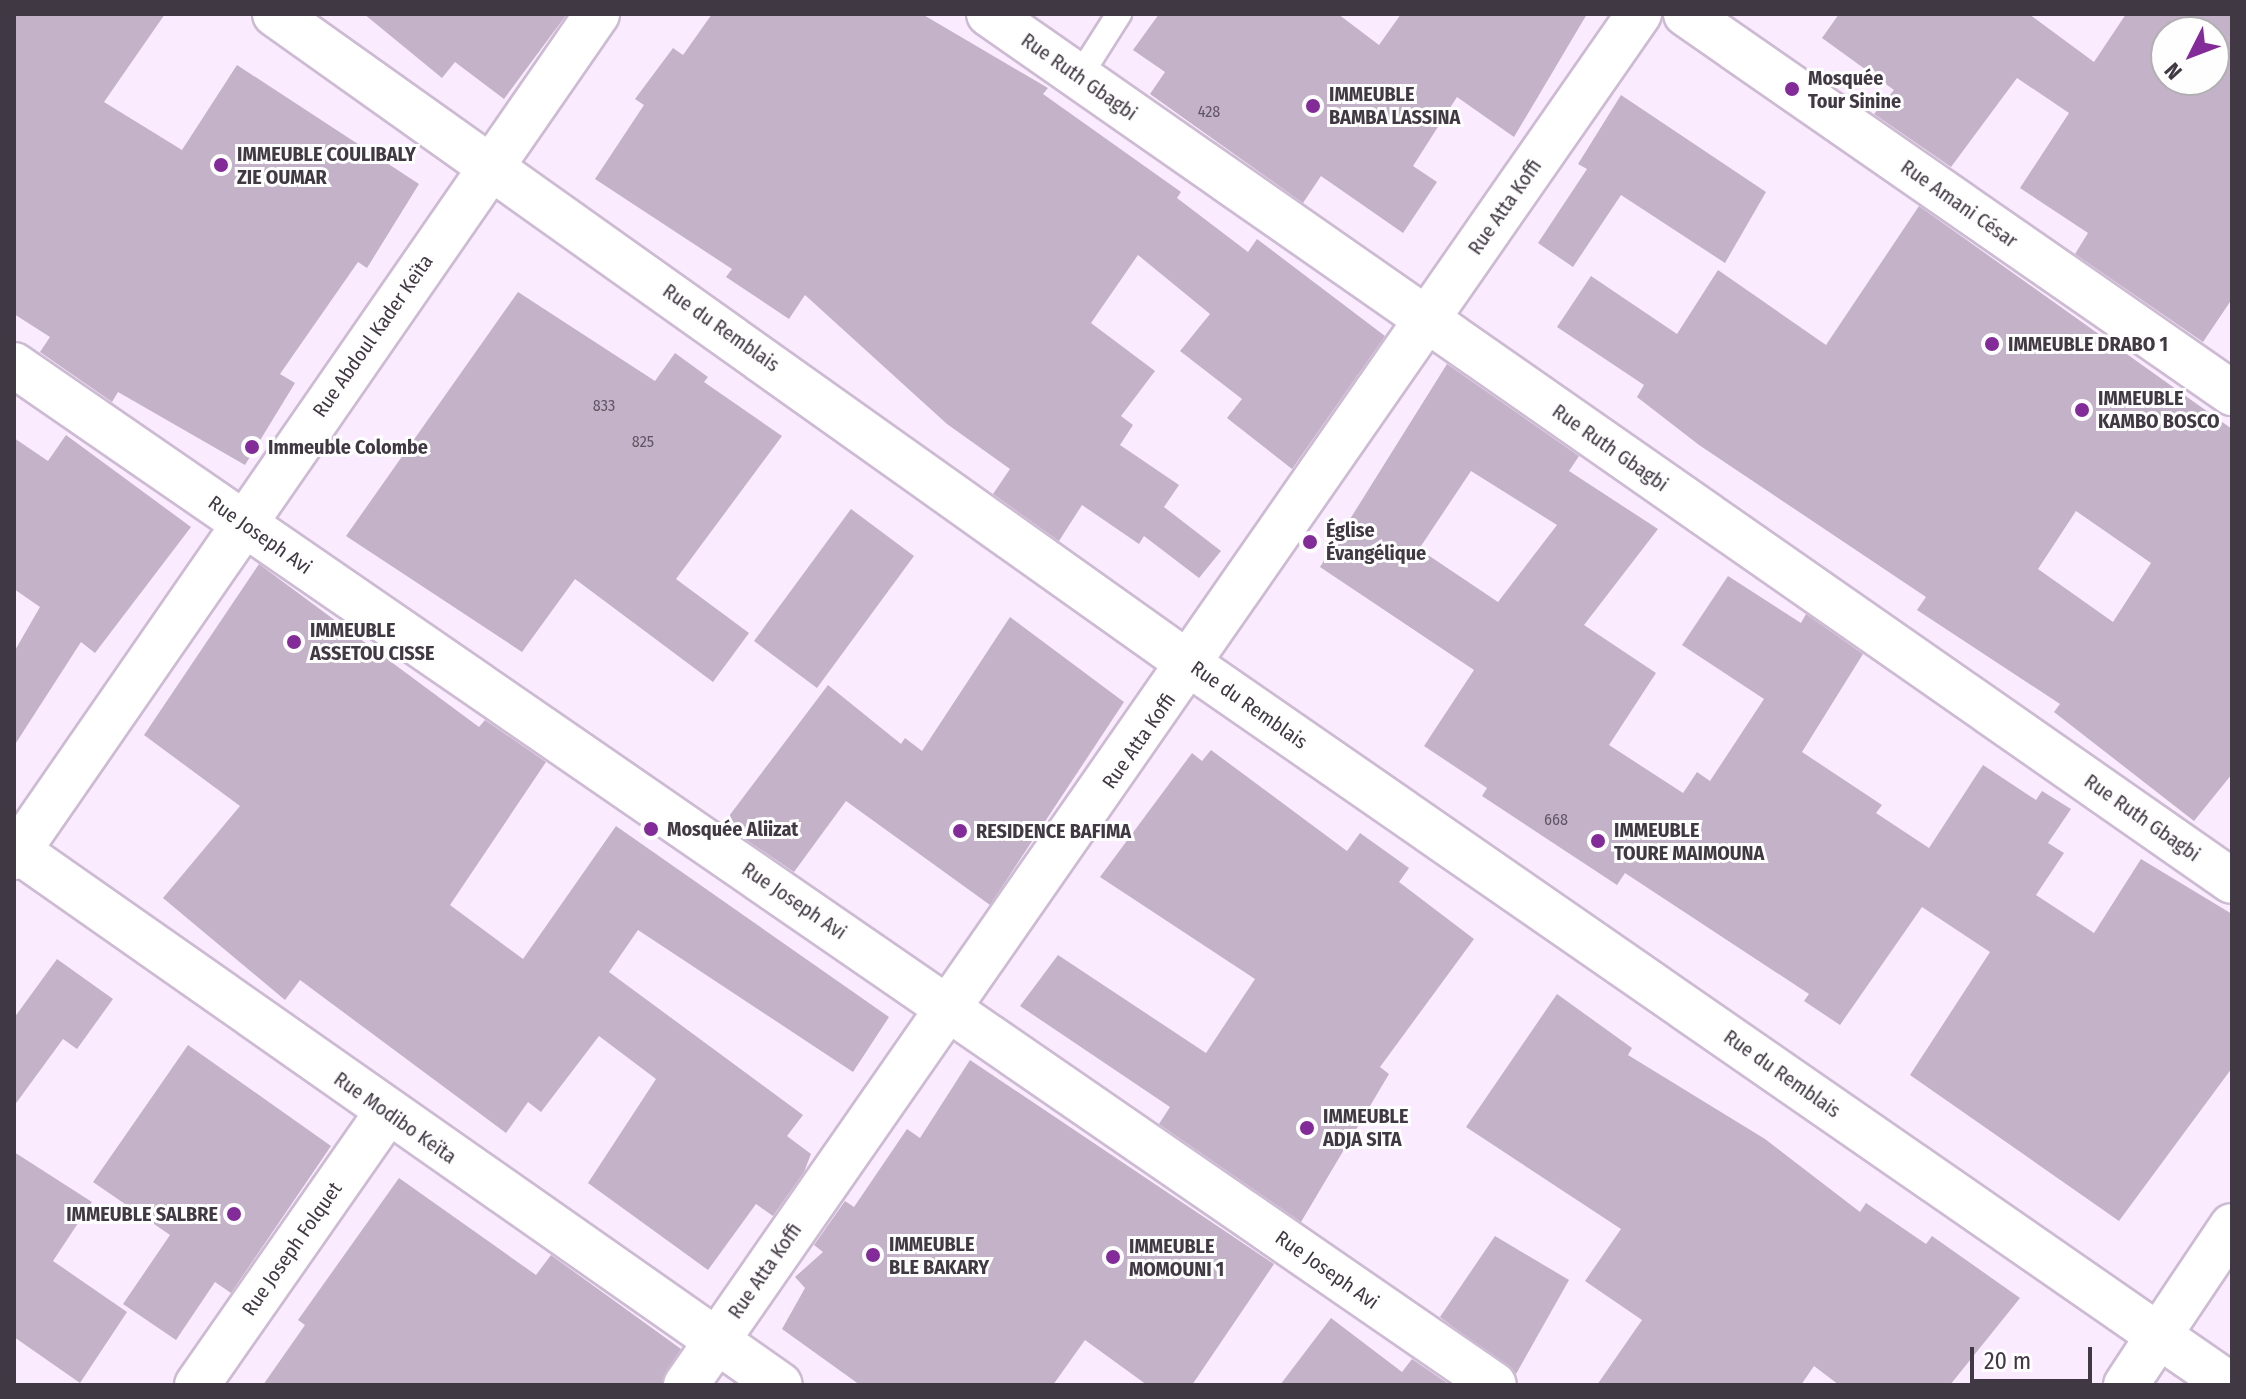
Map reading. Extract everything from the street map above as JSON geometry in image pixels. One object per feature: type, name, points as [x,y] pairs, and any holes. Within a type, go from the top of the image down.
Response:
[{"type":"street","name":"Rue du Remblais","points":[[275,14],[1192,666],[2230,1385]]},
{"type":"street","name":"Rue Abdoul Kader Keïta","points":[[15,852],[241,522],[493,167],[597,14]]},
{"type":"street","name":"Rue Ruth Gbagbi","points":[[989,14],[2232,881]]},
{"type":"street","name":"Rue Atta Koffi","points":[[686,1385],[1192,666],[1426,320],[1639,14]]},
{"type":"street","name":"Rue Amani César","points":[[1686,14],[2232,393]]},
{"type":"street","name":"Rue Joseph Avi","points":[[14,365],[1494,1385]]},
{"type":"street","name":"Rue Modibo Keïta","points":[[15,852],[780,1385]]},
{"type":"street","name":"Rue Joseph Folquet","points":[[197,1385],[387,1113]]},
{"type":"street","points":[[2126,1385],[2232,1226]]},
{"type":"lane","points":[[1079,77],[1119,14]]},
{"type":"building","points":[[14,14],[165,14],[104,102],[182,150],[237,65],[419,184],[367,268],[358,262],[280,374],[295,383],[245,465],[118,392],[112,402],[40,352],[50,337],[14,314]]},
{"type":"building","points":[[364,14],[567,14],[504,99],[455,62],[442,78]]},
{"type":"building","points":[[712,14],[922,14],[1048,88],[1043,94],[1181,192],[1177,198],[1248,252],[1257,239],[1385,336],[1292,469],[1227,418],[1242,399],[1180,351],[1210,314],[1138,255],[1091,323],[1155,371],[1121,416],[1133,425],[1120,445],[1179,485],[1164,507],[1221,551],[1199,578],[1144,536],[1139,544],[1082,505],[1059,541],[993,494],[1010,469],[947,424],[805,295],[789,319],[726,277],[732,269],[595,179],[644,105],[635,99],[673,48],[683,55]]},
{"type":"building","points":[[1159,14],[1338,14],[1379,45],[1401,14],[1587,14],[1514,137],[1457,97],[1413,166],[1437,182],[1403,233],[1321,176],[1303,203],[1150,94],[1165,72],[1133,50]]},
{"type":"building","points":[[1839,14],[2029,14],[2094,62],[2126,14],[2232,14],[2232,299],[2203,342],[2075,254],[2088,233],[2020,188],[2069,113],[2017,78],[1951,167],[1874,114],[1894,90],[1822,38]]},
{"type":"building","points":[[1621,95],[1766,192],[1725,263],[1621,195],[1573,267],[1538,243],[1587,169],[1578,164]]},
{"type":"building","points":[[1919,206],[2232,429],[2232,774],[2194,821],[2054,712],[2060,704],[1917,610],[1926,597],[1699,445],[1637,397],[1644,385],[1557,327],[1591,276],[1677,334],[1718,270],[1826,345]],"holes":[[[2076,511],[2151,563],[2113,622],[2038,569]]]},
{"type":"building","points":[[518,292],[655,381],[675,353],[708,377],[704,382],[782,436],[676,579],[749,633],[713,682],[575,579],[522,652],[346,536]]},
{"type":"building","points":[[1447,364],[1579,456],[1569,471],[1658,529],[1584,625],[1656,673],[1609,745],[1683,793],[1697,772],[1710,781],[1764,699],[1682,645],[1728,576],[1801,623],[1806,614],[1863,654],[1802,752],[1882,805],[1876,813],[1929,848],[1983,765],[2036,800],[2042,791],[2071,809],[2048,843],[2064,853],[2036,895],[2094,933],[2141,859],[2232,914],[2232,1068],[2119,1221],[1910,1075],[1990,952],[1922,907],[1840,1025],[1804,1001],[1809,994],[1625,873],[1617,885],[1482,796],[1487,788],[1424,746],[1474,670],[1320,567]],"holes":[[[1471,471],[1557,525],[1498,602],[1419,549]]]},
{"type":"building","points":[[66,435],[191,527],[95,653],[81,642],[14,746],[14,652],[40,607],[14,589],[14,438],[48,461]]},
{"type":"building","points":[[851,509],[914,556],[817,688],[754,641]]},
{"type":"building","points":[[259,564],[479,727],[485,720],[546,762],[450,905],[523,959],[616,826],[889,1017],[853,1072],[638,930],[609,972],[803,1115],[787,1136],[811,1154],[804,1172],[773,1216],[756,1204],[708,1270],[588,1183],[656,1079],[599,1036],[541,1112],[528,1102],[506,1133],[300,980],[285,1000],[163,898],[240,806],[144,735]]},
{"type":"building","points":[[1010,617],[1124,702],[990,905],[846,801],[794,872],[723,824],[828,685],[901,744],[905,738],[922,751]]},
{"type":"building","points":[[1211,750],[1347,851],[1360,833],[1409,868],[1399,882],[1474,939],[1380,1067],[1389,1074],[1301,1222],[1159,1124],[1170,1107],[1020,1006],[1058,955],[1206,1053],[1255,979],[1100,877],[1192,753],[1202,761]]},
{"type":"building","points":[[57,959],[113,999],[77,1049],[63,1039],[14,1106],[14,1018]]},
{"type":"building","points":[[1557,994],[1632,1048],[1628,1055],[1765,1139],[1860,1212],[1866,1203],[1926,1244],[1932,1236],[2020,1298],[1950,1385],[1839,1385],[1814,1366],[1801,1385],[1597,1385],[1642,1320],[1585,1281],[1621,1229],[1466,1127]]},
{"type":"building","points":[[188,1045],[331,1146],[231,1293],[215,1282],[176,1340],[123,1304],[170,1235],[93,1182]]},
{"type":"building","points":[[970,1060],[1274,1264],[1192,1385],[1147,1385],[1085,1340],[1053,1385],[860,1385],[782,1329],[805,1288],[795,1277],[823,1252],[814,1245],[845,1201],[854,1207],[907,1129],[920,1138]]},
{"type":"building","points":[[14,1152],[92,1202],[53,1261],[127,1312],[80,1383],[14,1337]]},
{"type":"building","points":[[399,1178],[536,1275],[551,1255],[681,1349],[661,1385],[263,1385],[305,1325],[298,1320]]},
{"type":"building","points":[[1495,1236],[1569,1280],[1516,1374],[1440,1317]]},
{"type":"building","points":[[1331,1318],[1402,1372],[1412,1359],[1450,1385],[1280,1385]]},
{"type":"place","name":"Mosquée Tour Sinine","points":[[1792,89]]},
{"type":"place","name":"IMMEUBLE BAMBA LASSINA","points":[[1313,106]]},
{"type":"place","name":"IMMEUBLE COULIBALY ZIE OUMAR","points":[[221,165]]},
{"type":"place","name":"IMMEUBLE DRABO 1","points":[[1992,344]]},
{"type":"place","name":"IMMEUBLE KAMBO BOSCO","points":[[2082,410]]},
{"type":"place","name":"Immeuble Colombe","points":[[252,447]]},
{"type":"place","name":"Église Évangélique","points":[[1310,542]]},
{"type":"place","name":"IMMEUBLE ASSETOU CISSE","points":[[294,642]]},
{"type":"place","name":"Mosquée Aliizat","points":[[651,829]]},
{"type":"place","name":"RESIDENCE BAFIMA","points":[[960,831]]},
{"type":"place","name":"IMMEUBLE TOURE MAIMOUNA","points":[[1598,841]]},
{"type":"place","name":"IMMEUBLE ADJA SITA","points":[[1307,1128]]},
{"type":"place","name":"IMMEUBLE SALBRE","points":[[234,1214]]},
{"type":"place","name":"IMMEUBLE BLE BAKARY","points":[[873,1255]]},
{"type":"place","name":"IMMEUBLE MOMOUNI 1","points":[[1113,1257]]}]
